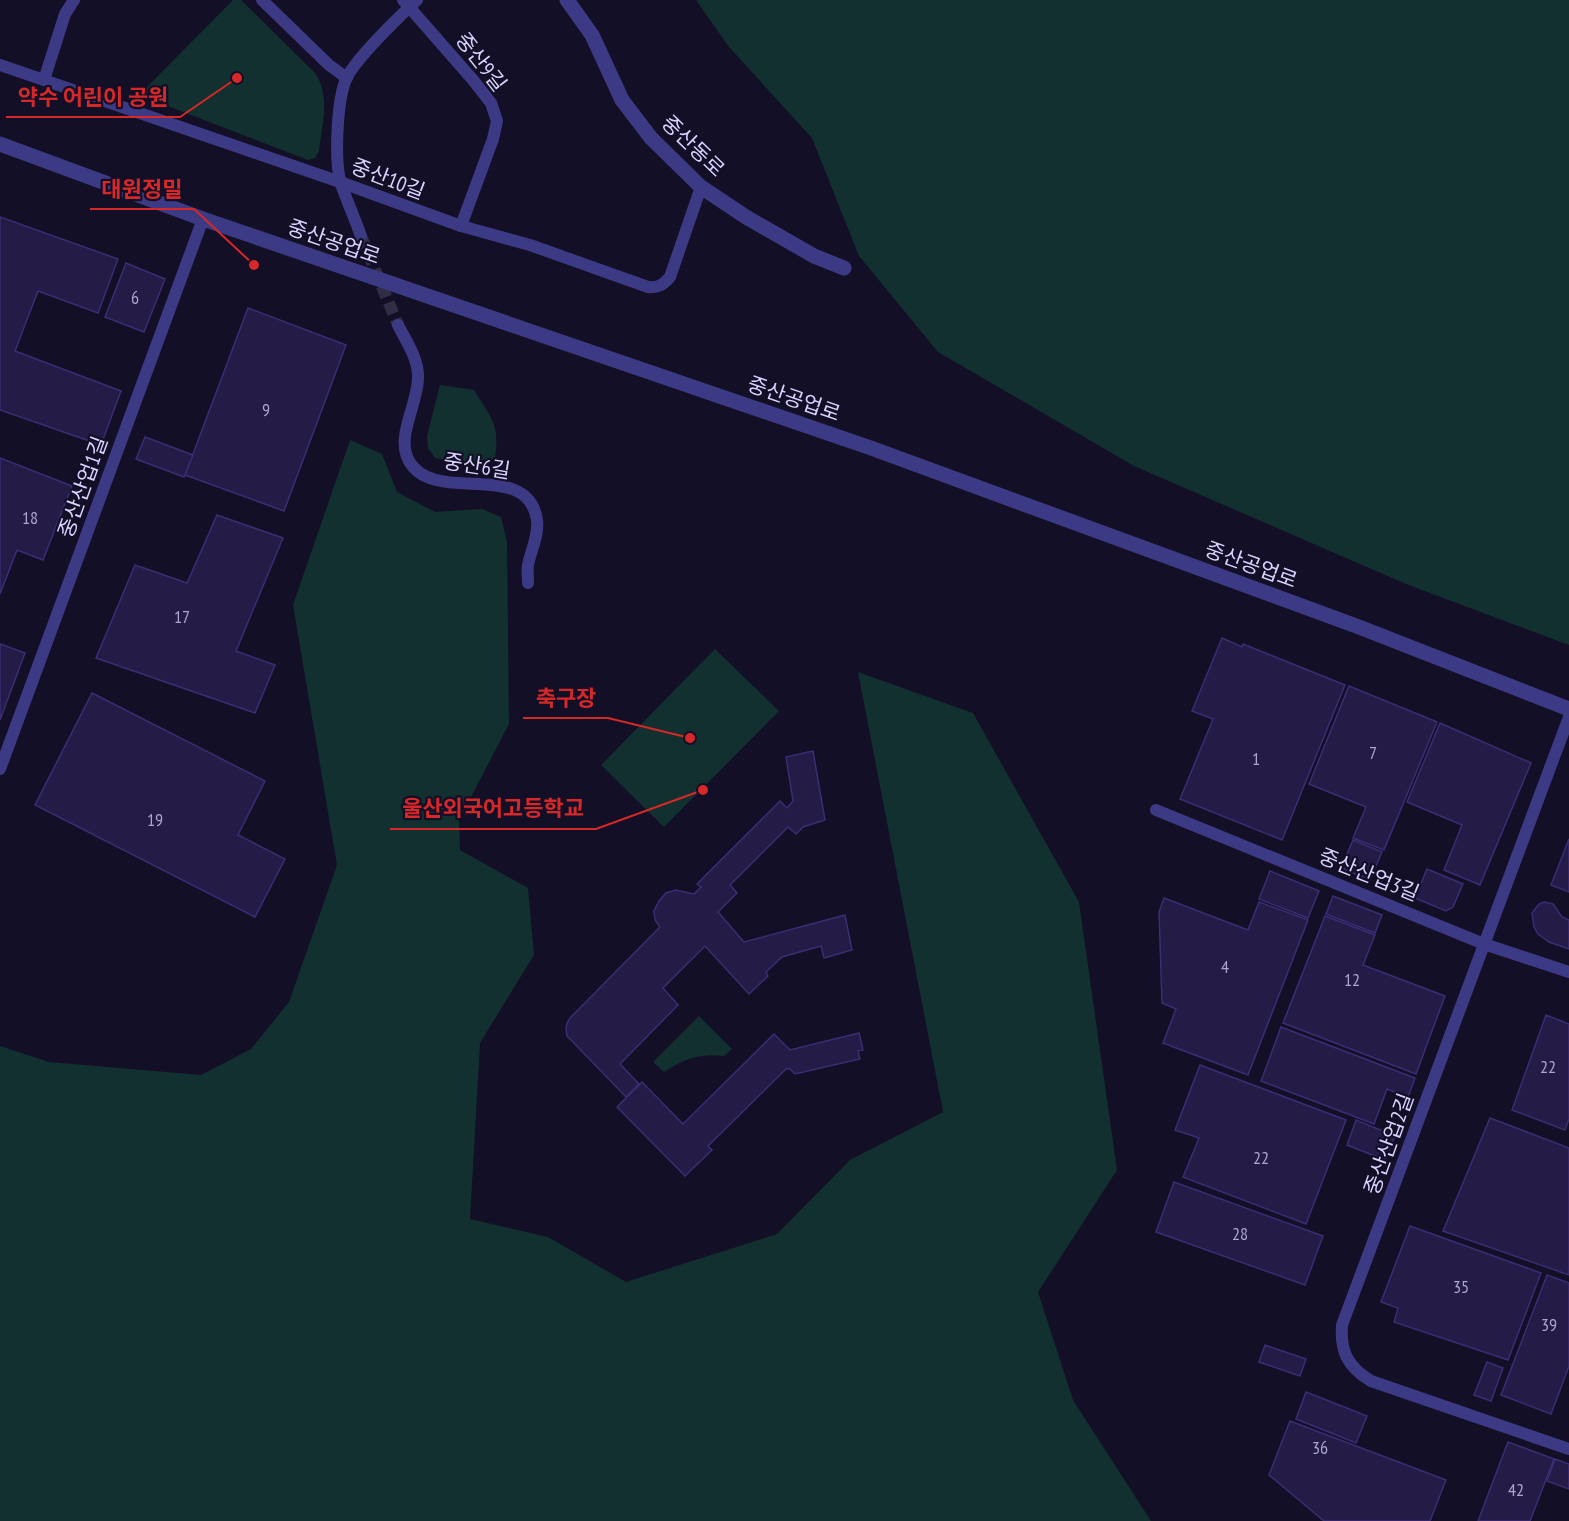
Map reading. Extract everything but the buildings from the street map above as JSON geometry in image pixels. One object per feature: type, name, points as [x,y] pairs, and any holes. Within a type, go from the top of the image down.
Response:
[{"type":"street","points":[[44,80],[65,14],[74,0]]},
{"type":"street","points":[[262,0],[329,65],[347,78]]},
{"type":"street","name":"중산동로","points":[[567,0],[592,35],[622,100],[651,138],[701,187],[746,217],[814,256],[844,268]]},
{"type":"street","points":[[361,236],[340,182],[338,140],[340,100],[347,78],[410,2]]},
{"type":"street","name":"중산9길","points":[[410,2],[490,103],[497,121],[493,139],[461,226]]},
{"type":"street","name":"중산10길","points":[[0,65],[461,226],[530,245],[648,287],[656,288],[670,278],[701,187]]},
{"type":"street","name":"중산공업로","points":[[0,144],[203,219],[871,448],[1359,627],[1569,709]]},
{"type":"street","name":"중산산업1길","points":[[0,769],[203,219]]},
{"type":"street","name":"중산6길","points":[[398,325],[415,361],[418,378],[405,440],[408,460],[420,473],[436,481],[501,486],[516,491],[527,501],[535,512],[537,523],[528,567],[528,583]]},
{"type":"street","name":"중산산업2길","points":[[1569,717],[1342,1325],[1341,1341],[1352,1366],[1357,1372],[1371,1380],[1569,1449]]},
{"type":"street","name":"중산산업3길","points":[[1156,810],[1484,944],[1569,972]]},
{"type":"green space","points":[[233,0],[241,0],[315,73],[320,82],[324,111],[319,151],[315,158],[308,160],[139,95]]},
{"type":"green space","points":[[696,0],[1569,0],[1569,645],[1406,584],[1134,466],[938,352],[859,256],[812,138],[729,47]]},
{"type":"green space","points":[[440,385],[474,390],[493,423],[496,438],[495,459],[466,463],[435,458],[428,448],[427,436]]},
{"type":"green space","points":[[350,440],[382,454],[397,492],[435,512],[482,509],[501,517],[507,542],[509,724],[459,820],[460,850],[528,888],[534,955],[480,1043],[470,1219],[548,1237],[626,1282],[777,1234],[850,1160],[943,1112],[858,672],[973,713],[1079,902],[1117,1170],[1038,1292],[1073,1400],[1151,1521],[0,1521],[0,1046],[49,1062],[201,1075],[251,1049],[289,1002],[337,865],[293,605]]},
{"type":"green space","points":[[715,649],[779,711],[664,827],[601,765]]},
{"type":"green space","points":[[699,1016],[732,1049],[724,1056],[707,1055],[692,1058],[664,1072],[653,1062]]},
{"type":"tunnel","points":[[361,236],[398,325]]},
{"type":"place","name":"약수 어린이 공원","points":[[237,78]]},
{"type":"place","name":"대원정밀","points":[[254,265]]},
{"type":"place","name":"축구장","points":[[690,738]]},
{"type":"place","name":"울산외국어고등학교","points":[[703,790]]}]
